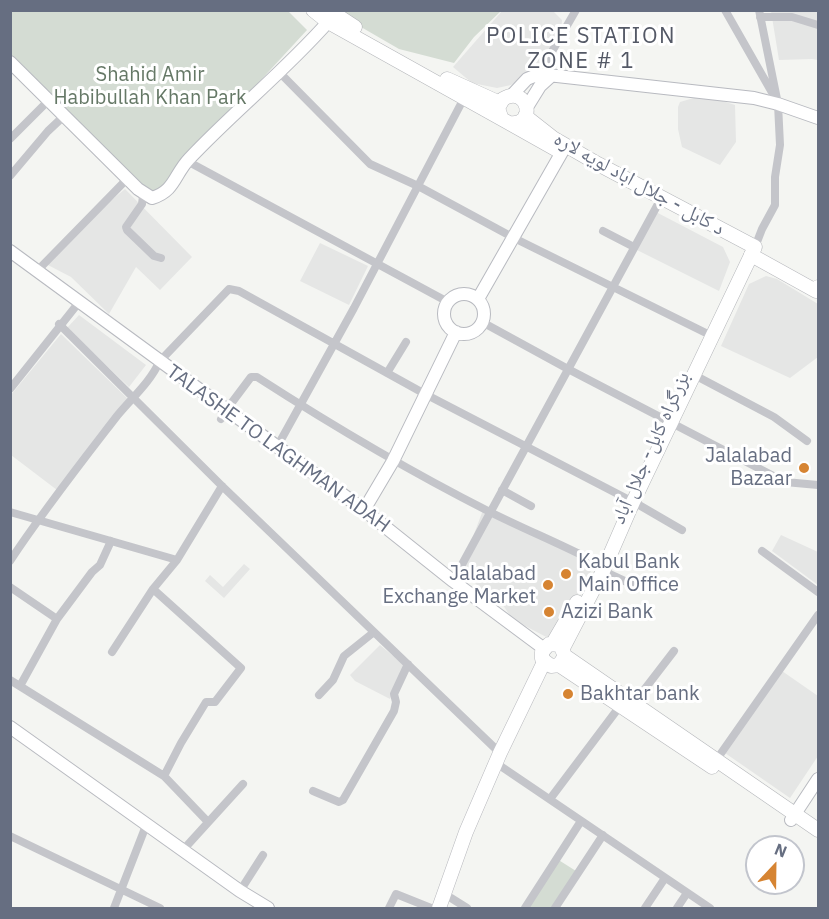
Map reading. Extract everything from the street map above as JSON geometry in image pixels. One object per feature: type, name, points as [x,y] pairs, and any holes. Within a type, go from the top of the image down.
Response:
[{"type":"main road","points":[[313,10],[351,25],[452,82],[562,153],[750,249],[818,288]]},
{"type":"main road","points":[[10,62],[138,189],[152,198],[166,193],[187,161],[279,74],[328,16]]},
{"type":"main road","points":[[328,16],[464,98],[518,123],[545,75]]},
{"type":"main road","points":[[503,115],[507,96],[512,95],[527,79],[545,75],[754,98],[819,118]]},
{"type":"main road","points":[[512,95],[522,99],[526,112]]},
{"type":"main road","name":"د کابل - جلال اباد لویه لاره","points":[[526,112],[553,138],[750,249]]},
{"type":"main road","points":[[478,299],[562,153]]},
{"type":"main road","name":"بزرگراه کابل- جلال آباد","points":[[557,652],[603,568],[666,420],[750,249]]},
{"type":"main road","name":"TALASHE TO LAGHMAN ADAH","points":[[10,251],[80,301],[224,414],[277,447],[364,510],[453,581],[557,652]]},
{"type":"main road","points":[[460,294],[468,294],[478,299],[484,310],[482,322],[471,332],[456,332],[447,322],[445,309],[448,302],[460,294]]},
{"type":"main road","points":[[364,510],[393,461],[456,332]]},
{"type":"main road","name":"بزرگراه کابل- جلال آباد","points":[[666,420],[692,378],[708,334]]},
{"type":"main road","points":[[439,909],[466,832],[498,758],[544,662],[551,666],[557,652],[627,704],[793,817],[819,830]]},
{"type":"main road","points":[[627,704],[717,759],[819,838]]},
{"type":"main road","points":[[10,727],[268,909]]},
{"type":"main road","points":[[793,817],[819,779]]},
{"type":"main road","points":[[449,903],[474,835],[478,807]]},
{"type":"street","points":[[545,75],[576,10]]},
{"type":"street","points":[[725,10],[778,104]]},
{"type":"street","points":[[750,249],[775,205],[774,177],[780,145],[778,104],[760,14],[793,14],[819,25]]},
{"type":"street","points":[[279,74],[370,164],[418,186],[612,288],[708,334]]},
{"type":"street","points":[[277,447],[464,98]]},
{"type":"street","points":[[10,139],[48,101]]},
{"type":"street","points":[[10,176],[48,131],[64,116]]},
{"type":"street","points":[[187,161],[448,302]]},
{"type":"street","points":[[37,271],[129,178]]},
{"type":"street","points":[[152,198],[143,196],[142,204],[126,227],[154,256],[161,258]]},
{"type":"street","points":[[453,581],[658,204]]},
{"type":"street","points":[[603,231],[634,247]]},
{"type":"street","points":[[10,561],[38,519],[132,396],[156,370],[159,362],[229,290],[238,291],[425,394],[682,530]]},
{"type":"street","points":[[10,389],[59,324],[80,301]]},
{"type":"street","points":[[482,322],[785,482],[819,490]]},
{"type":"street","points":[[59,324],[222,486],[408,664],[498,758],[580,821],[710,909]]},
{"type":"street","points":[[387,373],[406,342]]},
{"type":"street","points":[[224,414],[251,377],[257,377],[393,461],[631,584]]},
{"type":"street","points":[[692,378],[700,378],[774,417],[807,441]]},
{"type":"street","points":[[785,482],[819,485]]},
{"type":"street","points":[[112,652],[153,589],[177,560],[222,486]]},
{"type":"street","points":[[502,490],[531,506]]},
{"type":"street","points":[[10,512],[177,560]]},
{"type":"street","points":[[20,686],[57,620],[92,572],[100,565],[111,541]]},
{"type":"street","points":[[762,551],[819,592]]},
{"type":"street","points":[[10,587],[57,620]]},
{"type":"street","points":[[153,589],[241,668],[215,702],[206,702],[164,776]]},
{"type":"street","points":[[717,759],[819,615]]},
{"type":"street","points":[[319,695],[333,680],[344,656],[374,632]]},
{"type":"street","points":[[550,799],[627,704],[674,651]]},
{"type":"street","points":[[313,791],[339,802],[343,800],[394,711],[396,702],[394,694],[408,664]]},
{"type":"street","points":[[10,680],[164,776],[208,822]]},
{"type":"street","points":[[183,849],[243,784]]},
{"type":"street","points":[[525,909],[580,821]]},
{"type":"street","points":[[114,909],[147,823]]},
{"type":"street","points":[[555,909],[603,835]]},
{"type":"street","points":[[10,836],[160,909]]},
{"type":"street","points":[[240,891],[262,855]]},
{"type":"street","points":[[645,909],[665,878]]},
{"type":"street","points":[[677,909],[687,893]]},
{"type":"street","points":[[389,909],[396,894],[431,909]]},
{"type":"street","points":[[449,903],[467,909]]},
{"type":"shaded area","points":[[502,11],[553,11],[562,20],[561,33],[541,68],[511,85],[497,88],[472,83],[453,67]]},
{"type":"shaded area","points":[[771,11],[818,11],[818,60],[779,60]]},
{"type":"shaded area","points":[[704,95],[735,105],[736,142],[720,165],[682,147],[678,129],[680,102]]},
{"type":"shaded area","points":[[125,189],[192,257],[160,290],[136,267],[109,314],[71,277],[46,264],[92,216]]},
{"type":"shaded area","points":[[656,212],[723,247],[730,262],[719,291],[635,249]]},
{"type":"shaded area","points":[[320,243],[368,266],[349,305],[300,281]]},
{"type":"shaded area","points":[[766,276],[777,279],[818,304],[818,357],[790,378],[721,346],[749,284]]},
{"type":"shaded area","points":[[79,315],[146,365],[129,387],[67,328]]},
{"type":"shaded area","points":[[61,334],[128,399],[57,490],[11,455],[10,396]]},
{"type":"shaded area","points":[[483,510],[595,564],[552,640],[512,619],[503,605],[479,587],[461,569]]},
{"type":"shaded area","points":[[781,535],[818,552],[818,585],[772,551]]},
{"type":"shaded area","points":[[244,564],[250,569],[224,598],[205,581],[210,575],[223,587]]},
{"type":"shaded area","points":[[380,645],[404,665],[390,699],[355,681],[350,675]]},
{"type":"shaded area","points":[[782,671],[818,696],[818,756],[790,798],[725,753]]},
{"type":"green space","name":"Shahid Amir Habibullah Khan Park","points":[[10,11],[288,11],[307,30],[153,197],[11,56]]},
{"type":"green space","points":[[338,11],[501,11],[474,37],[454,63],[399,49]]},
{"type":"green space","points":[[557,859],[576,871],[552,908],[525,908]]},
{"type":"place","name":"Jalalabad Bazaar","points":[[804,468]]},
{"type":"place","name":"Kabul Bank Main Office","points":[[566,574]]},
{"type":"place","name":"Jalalabad Exchange Market","points":[[548,585]]},
{"type":"place","name":"Azizi Bank","points":[[549,612]]},
{"type":"place","name":"Bakhtar bank","points":[[568,694]]},
{"type":"district","name":"POLICE STATION ZONE # 1","points":[[581,50]]}]
